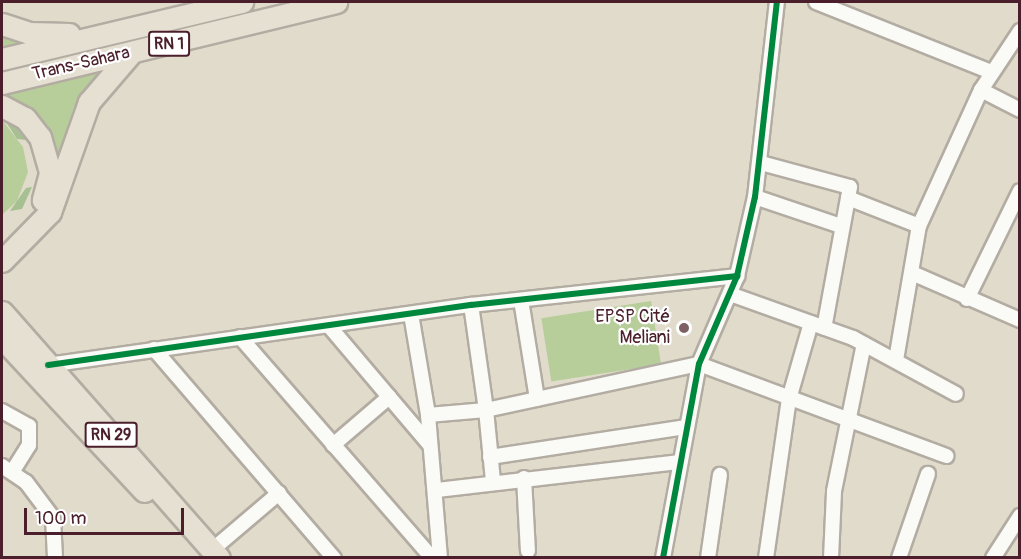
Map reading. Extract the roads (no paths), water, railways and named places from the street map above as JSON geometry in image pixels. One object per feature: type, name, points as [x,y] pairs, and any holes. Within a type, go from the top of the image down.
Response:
[{"type":"highway","name":"RN 1","points":[[2,59],[242,2]]},
{"type":"highway","name":"Trans-Sahara","points":[[2,83],[336,2]]},
{"type":"highway","points":[[2,24],[43,35],[133,28]]},
{"type":"highway","points":[[2,261],[50,212],[89,102],[132,52]]},
{"type":"highway","points":[[2,106],[25,118],[40,137],[51,173],[40,207],[2,247]]},
{"type":"highway","name":"RN 29","points":[[2,312],[210,555]]},
{"type":"highway","name":"RN 29","points":[[2,338],[109,458],[210,555]]},
{"type":"highway","points":[[2,360],[39,402],[109,458]]},
{"type":"street","points":[[133,28],[141,17],[202,2]]},
{"type":"street","points":[[663,558],[699,364],[737,276],[755,197],[761,163],[777,2]]},
{"type":"street","points":[[816,2],[991,72]]},
{"type":"street","points":[[896,360],[920,226],[981,90],[1020,31]]},
{"type":"street","points":[[981,90],[1020,110]]},
{"type":"street","points":[[761,163],[850,187],[817,325],[789,399],[766,558]]},
{"type":"street","points":[[968,299],[1020,191]]},
{"type":"street","points":[[755,197],[841,226]]},
{"type":"street","points":[[848,198],[920,226]]},
{"type":"street","points":[[912,273],[1020,320]]},
{"type":"street","points":[[48,365],[471,305],[737,276]]},
{"type":"street","points":[[730,294],[864,344],[896,360],[926,382],[956,394]]},
{"type":"street","points":[[521,300],[537,399]]},
{"type":"street","points":[[471,305],[486,410],[493,482]]},
{"type":"street","points":[[411,314],[428,415],[437,490],[440,558]]},
{"type":"street","points":[[329,326],[430,445]]},
{"type":"street","points":[[240,337],[432,558]]},
{"type":"street","points":[[831,558],[846,423],[864,344]]},
{"type":"street","points":[[154,349],[334,558]]},
{"type":"street","points":[[428,415],[486,410],[699,364],[846,423],[946,456]]},
{"type":"street","points":[[333,445],[389,397]]},
{"type":"street","points":[[2,411],[29,426],[29,445],[7,469],[52,518],[55,558]]},
{"type":"street","points":[[490,457],[687,426]]},
{"type":"street","points":[[437,490],[524,478],[680,462]]},
{"type":"street","points":[[899,558],[928,474]]},
{"type":"street","points":[[708,558],[720,475]]},
{"type":"street","points":[[524,478],[528,551]]},
{"type":"street","points":[[210,555],[279,493]]},
{"type":"street","points":[[993,558],[1020,516]]},
{"type":"place","name":"EPSP Cité Meliani","points":[[684,328]]}]
